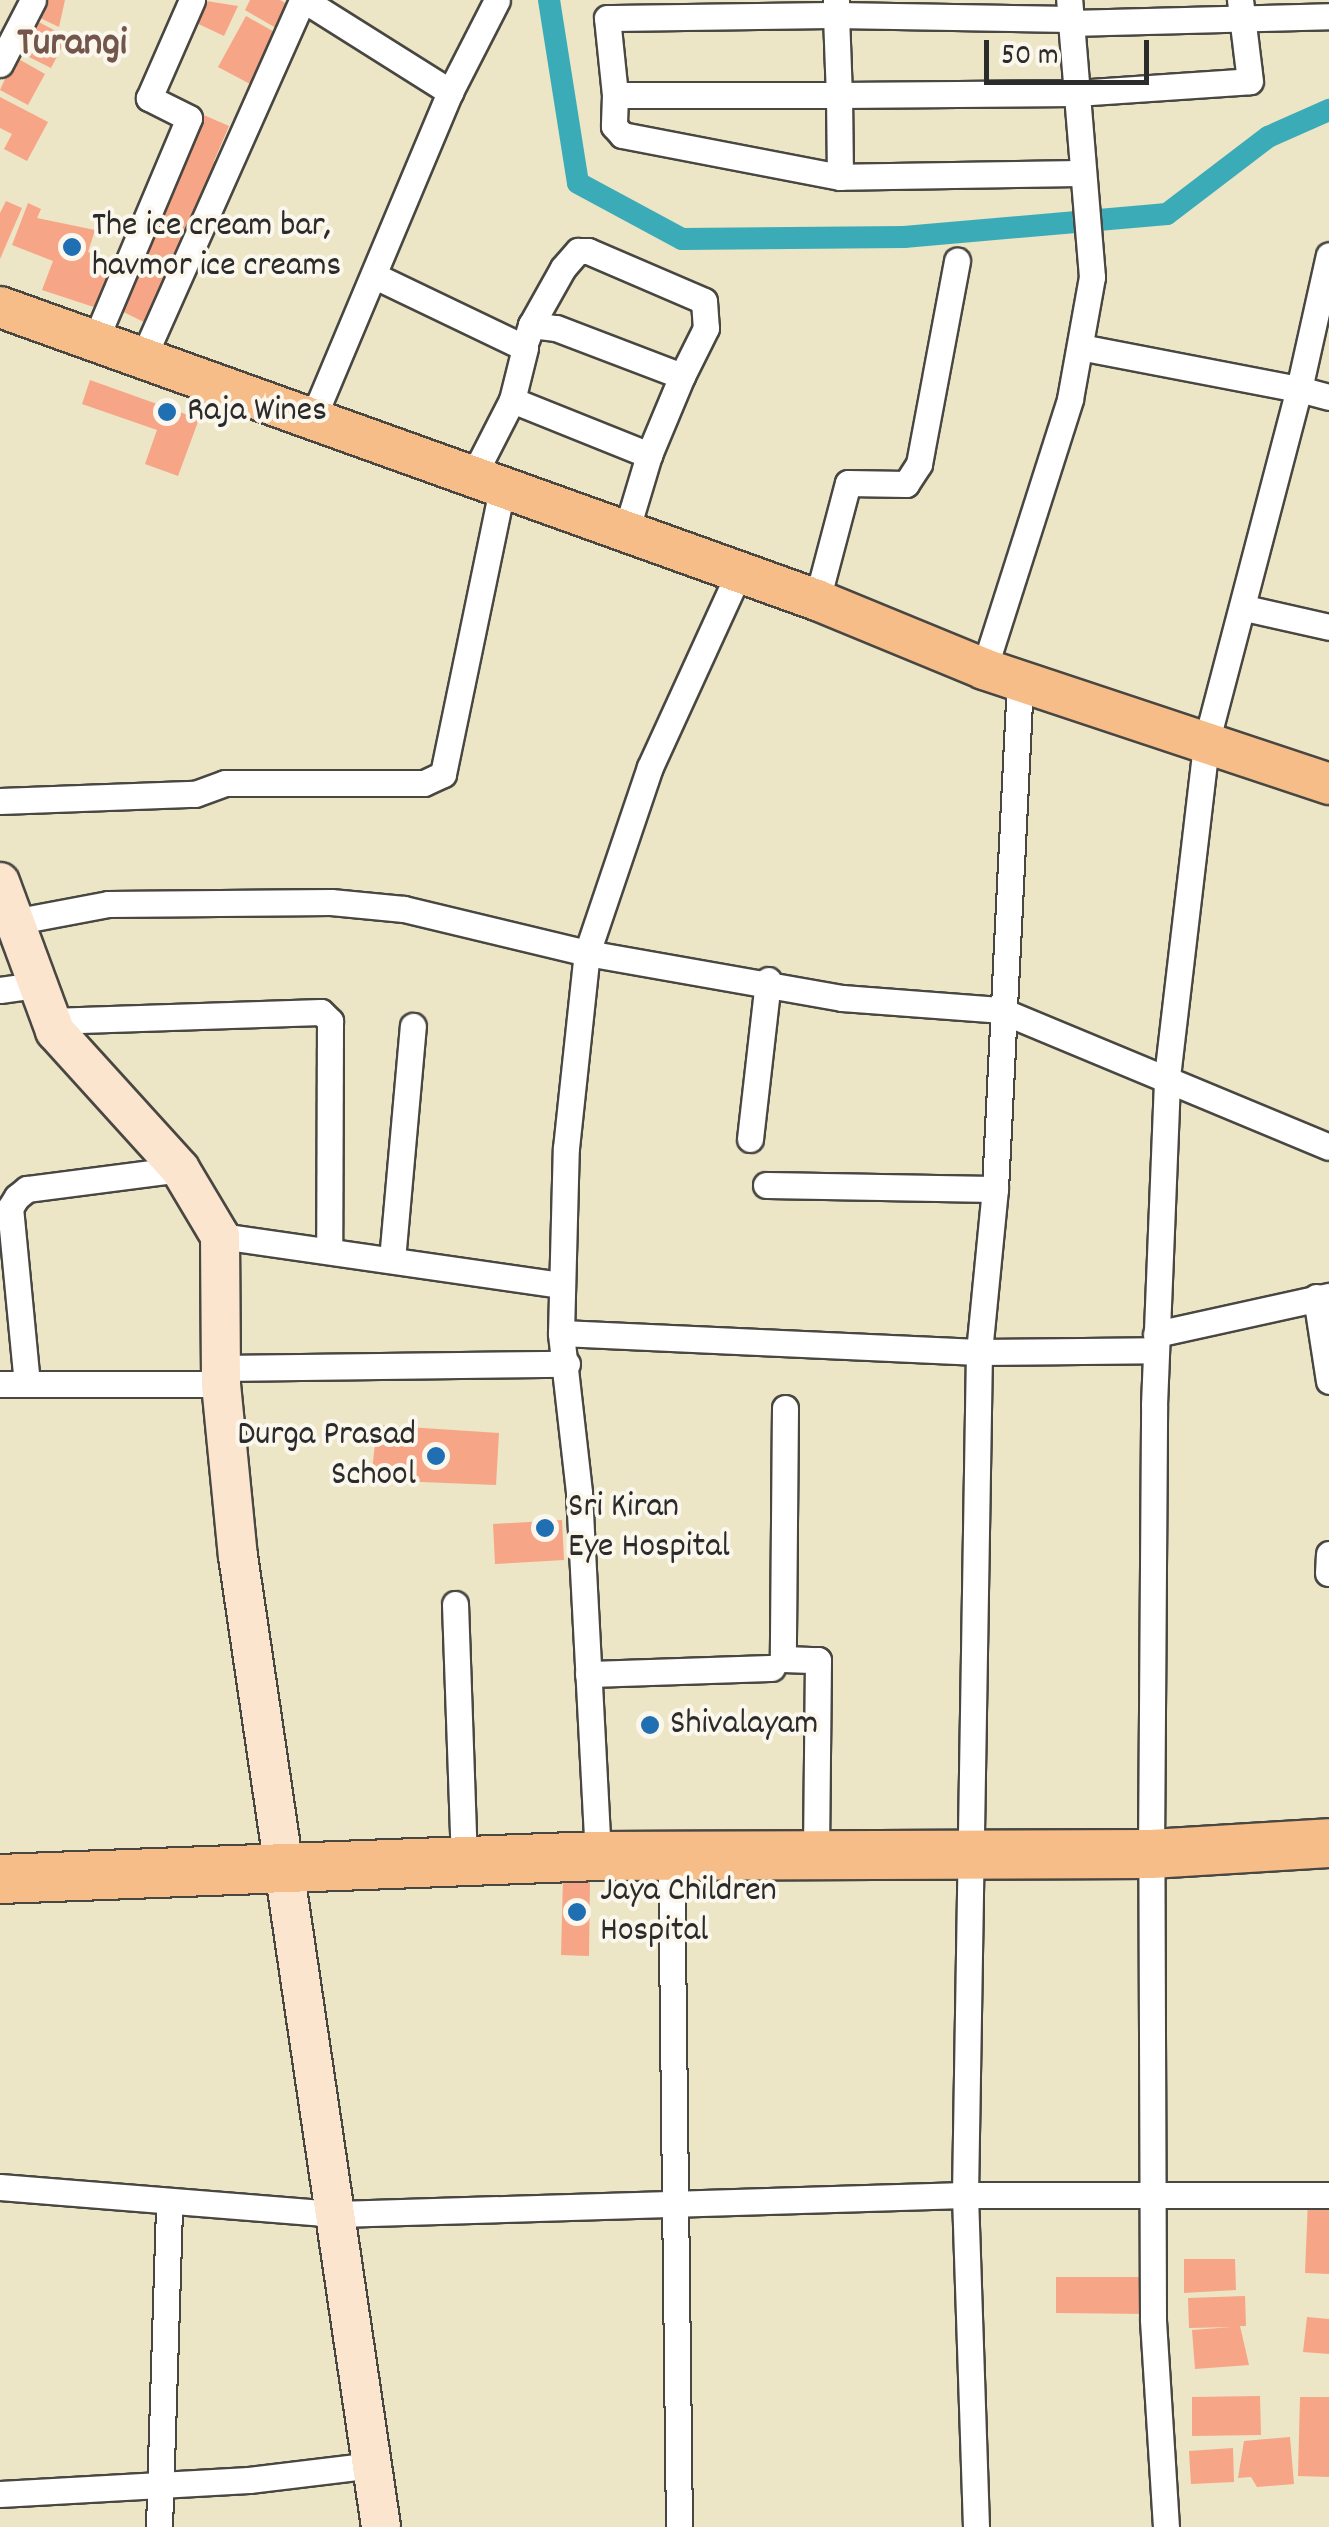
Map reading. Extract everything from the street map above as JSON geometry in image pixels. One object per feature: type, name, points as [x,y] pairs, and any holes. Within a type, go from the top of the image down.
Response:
[{"type":"highway","points":[[0,1879],[598,1856],[1151,1854],[1329,1843]]},
{"type":"main road","points":[[0,307],[624,535],[817,600],[1002,675],[1329,784]]},
{"type":"street","points":[[0,64],[33,0]]},
{"type":"street","points":[[94,343],[189,118],[149,98],[192,0]]},
{"type":"street","points":[[142,360],[304,0],[450,92]]},
{"type":"street","points":[[312,422],[450,92],[497,0]]},
{"type":"street","points":[[836,8],[840,177]]},
{"type":"street","points":[[1082,173],[840,177],[622,135],[614,126],[615,95],[605,9],[836,8],[1070,14],[1241,9],[1329,16]]},
{"type":"street","points":[[615,95],[1076,93],[1250,81],[1241,9]]},
{"type":"street","points":[[976,2527],[965,2195],[974,1852],[978,1352],[995,1189],[1002,675],[1070,399],[1092,277],[1070,14]]},
{"type":"street","points":[[0,801],[195,794],[225,784],[424,783],[443,774],[487,484],[528,337],[563,268],[578,251],[704,300],[706,328],[649,455],[624,535]]},
{"type":"street","points":[[1166,2527],[1154,2318],[1151,1854],[1156,1342],[1167,1078],[1206,743],[1245,608],[1329,255]]},
{"type":"street","points":[[817,600],[848,482],[906,484],[919,464],[956,261]]},
{"type":"street","points":[[375,276],[528,337],[556,328],[682,376]]},
{"type":"street","points":[[1080,347],[1329,397]]},
{"type":"street","points":[[512,400],[649,455]]},
{"type":"street","points":[[598,1856],[562,1333],[566,1148],[587,953],[650,767],[738,575]]},
{"type":"street","points":[[1245,608],[1329,627]]},
{"type":"street","points":[[0,882],[13,922],[18,987],[180,1169],[220,1236],[221,1376],[238,1556],[288,1865],[381,2527]]},
{"type":"street","points":[[13,922],[108,904],[331,902],[404,909],[587,953],[768,980],[842,998],[1000,1010],[1329,1147]]},
{"type":"street","points":[[750,1139],[768,980]]},
{"type":"street","points":[[50,1021],[321,1012],[330,1021],[330,1251]]},
{"type":"street","points":[[392,1260],[413,1026]]},
{"type":"street","points":[[27,1384],[10,1208],[17,1196],[27,1190],[180,1169]]},
{"type":"street","points":[[766,1185],[995,1189]]},
{"type":"street","points":[[220,1236],[562,1285]]},
{"type":"street","points":[[562,1333],[978,1352],[1156,1342],[1322,1296],[1329,1380]]},
{"type":"street","points":[[0,1384],[567,1364]]},
{"type":"street","points":[[785,1408],[783,1659],[818,1660],[816,1854]]},
{"type":"street","points":[[1328,1573],[1329,1554]]},
{"type":"street","points":[[455,1604],[464,1860]]},
{"type":"street","points":[[588,1674],[772,1668]]},
{"type":"street","points":[[670,1857],[670,2205],[679,2527]]},
{"type":"street","points":[[0,2187],[168,2204],[338,2214],[965,2195],[1329,2194]]},
{"type":"street","points":[[159,2527],[168,2204]]},
{"type":"street","points":[[0,2494],[158,2487],[374,2465]]},
{"type":"building","points":[[43,0],[65,0],[59,27],[38,17]]},
{"type":"building","points":[[200,0],[238,6],[224,36],[190,20]]},
{"type":"building","points":[[250,0],[280,0],[289,5],[276,28],[245,10]]},
{"type":"building","points":[[246,16],[278,34],[252,85],[218,67]]},
{"type":"building","points":[[35,20],[67,37],[51,68],[19,52]]},
{"type":"building","points":[[15,57],[45,74],[28,105],[0,90]]},
{"type":"building","points":[[0,97],[48,122],[27,161],[4,149],[12,134],[0,128]]},
{"type":"building","points":[[199,113],[229,126],[214,161],[221,164],[146,323],[111,306]]},
{"type":"building","points":[[6,201],[22,208],[0,259],[0,213]]},
{"type":"building","points":[[28,203],[41,209],[37,218],[95,230],[88,252],[124,266],[106,311],[42,290],[53,261],[12,245]]},
{"type":"building","points":[[90,380],[199,419],[178,476],[145,464],[157,430],[82,404]]},
{"type":"building","name":"Durga Prasad School","points":[[377,1425],[499,1433],[496,1485],[371,1480]]},
{"type":"building","points":[[562,1520],[564,1560],[495,1564],[493,1524]]},
{"type":"building","points":[[563,1878],[590,1879],[589,1956],[561,1955]]},
{"type":"building","points":[[1308,2200],[1329,2201],[1329,2274],[1305,2273]]},
{"type":"building","points":[[1184,2259],[1235,2259],[1236,2290],[1184,2293]]},
{"type":"building","points":[[1056,2277],[1151,2277],[1151,2314],[1056,2313]]},
{"type":"building","points":[[1245,2296],[1246,2326],[1240,2326],[1249,2365],[1195,2369],[1192,2330],[1232,2327],[1189,2328],[1188,2298]]},
{"type":"building","points":[[1307,2317],[1329,2319],[1329,2354],[1303,2352]]},
{"type":"building","points":[[1260,2396],[1261,2435],[1192,2436],[1192,2397]]},
{"type":"building","points":[[1300,2397],[1329,2397],[1329,2477],[1298,2476]]},
{"type":"building","points":[[1290,2437],[1294,2484],[1257,2487],[1251,2477],[1238,2478],[1244,2441]]},
{"type":"building","points":[[1233,2448],[1234,2482],[1191,2484],[1189,2451]]},
{"type":"waterway","points":[[549,0],[578,183],[682,239],[904,237],[1167,214],[1268,137],[1329,110]]},
{"type":"place","name":"The ice cream bar, havmor ice creams","points":[[72,247]]},
{"type":"place","name":"Raja Wines","points":[[167,412]]},
{"type":"place","name":"Durga Prasad School","points":[[436,1456]]},
{"type":"place","name":"Sri Kiran Eye Hospital","points":[[545,1528]]},
{"type":"place","name":"Shivalayam","points":[[650,1725]]},
{"type":"place","name":"Jaya Children Hospital","points":[[577,1912]]},
{"type":"district","name":"Turangi","points":[[72,46]]}]
